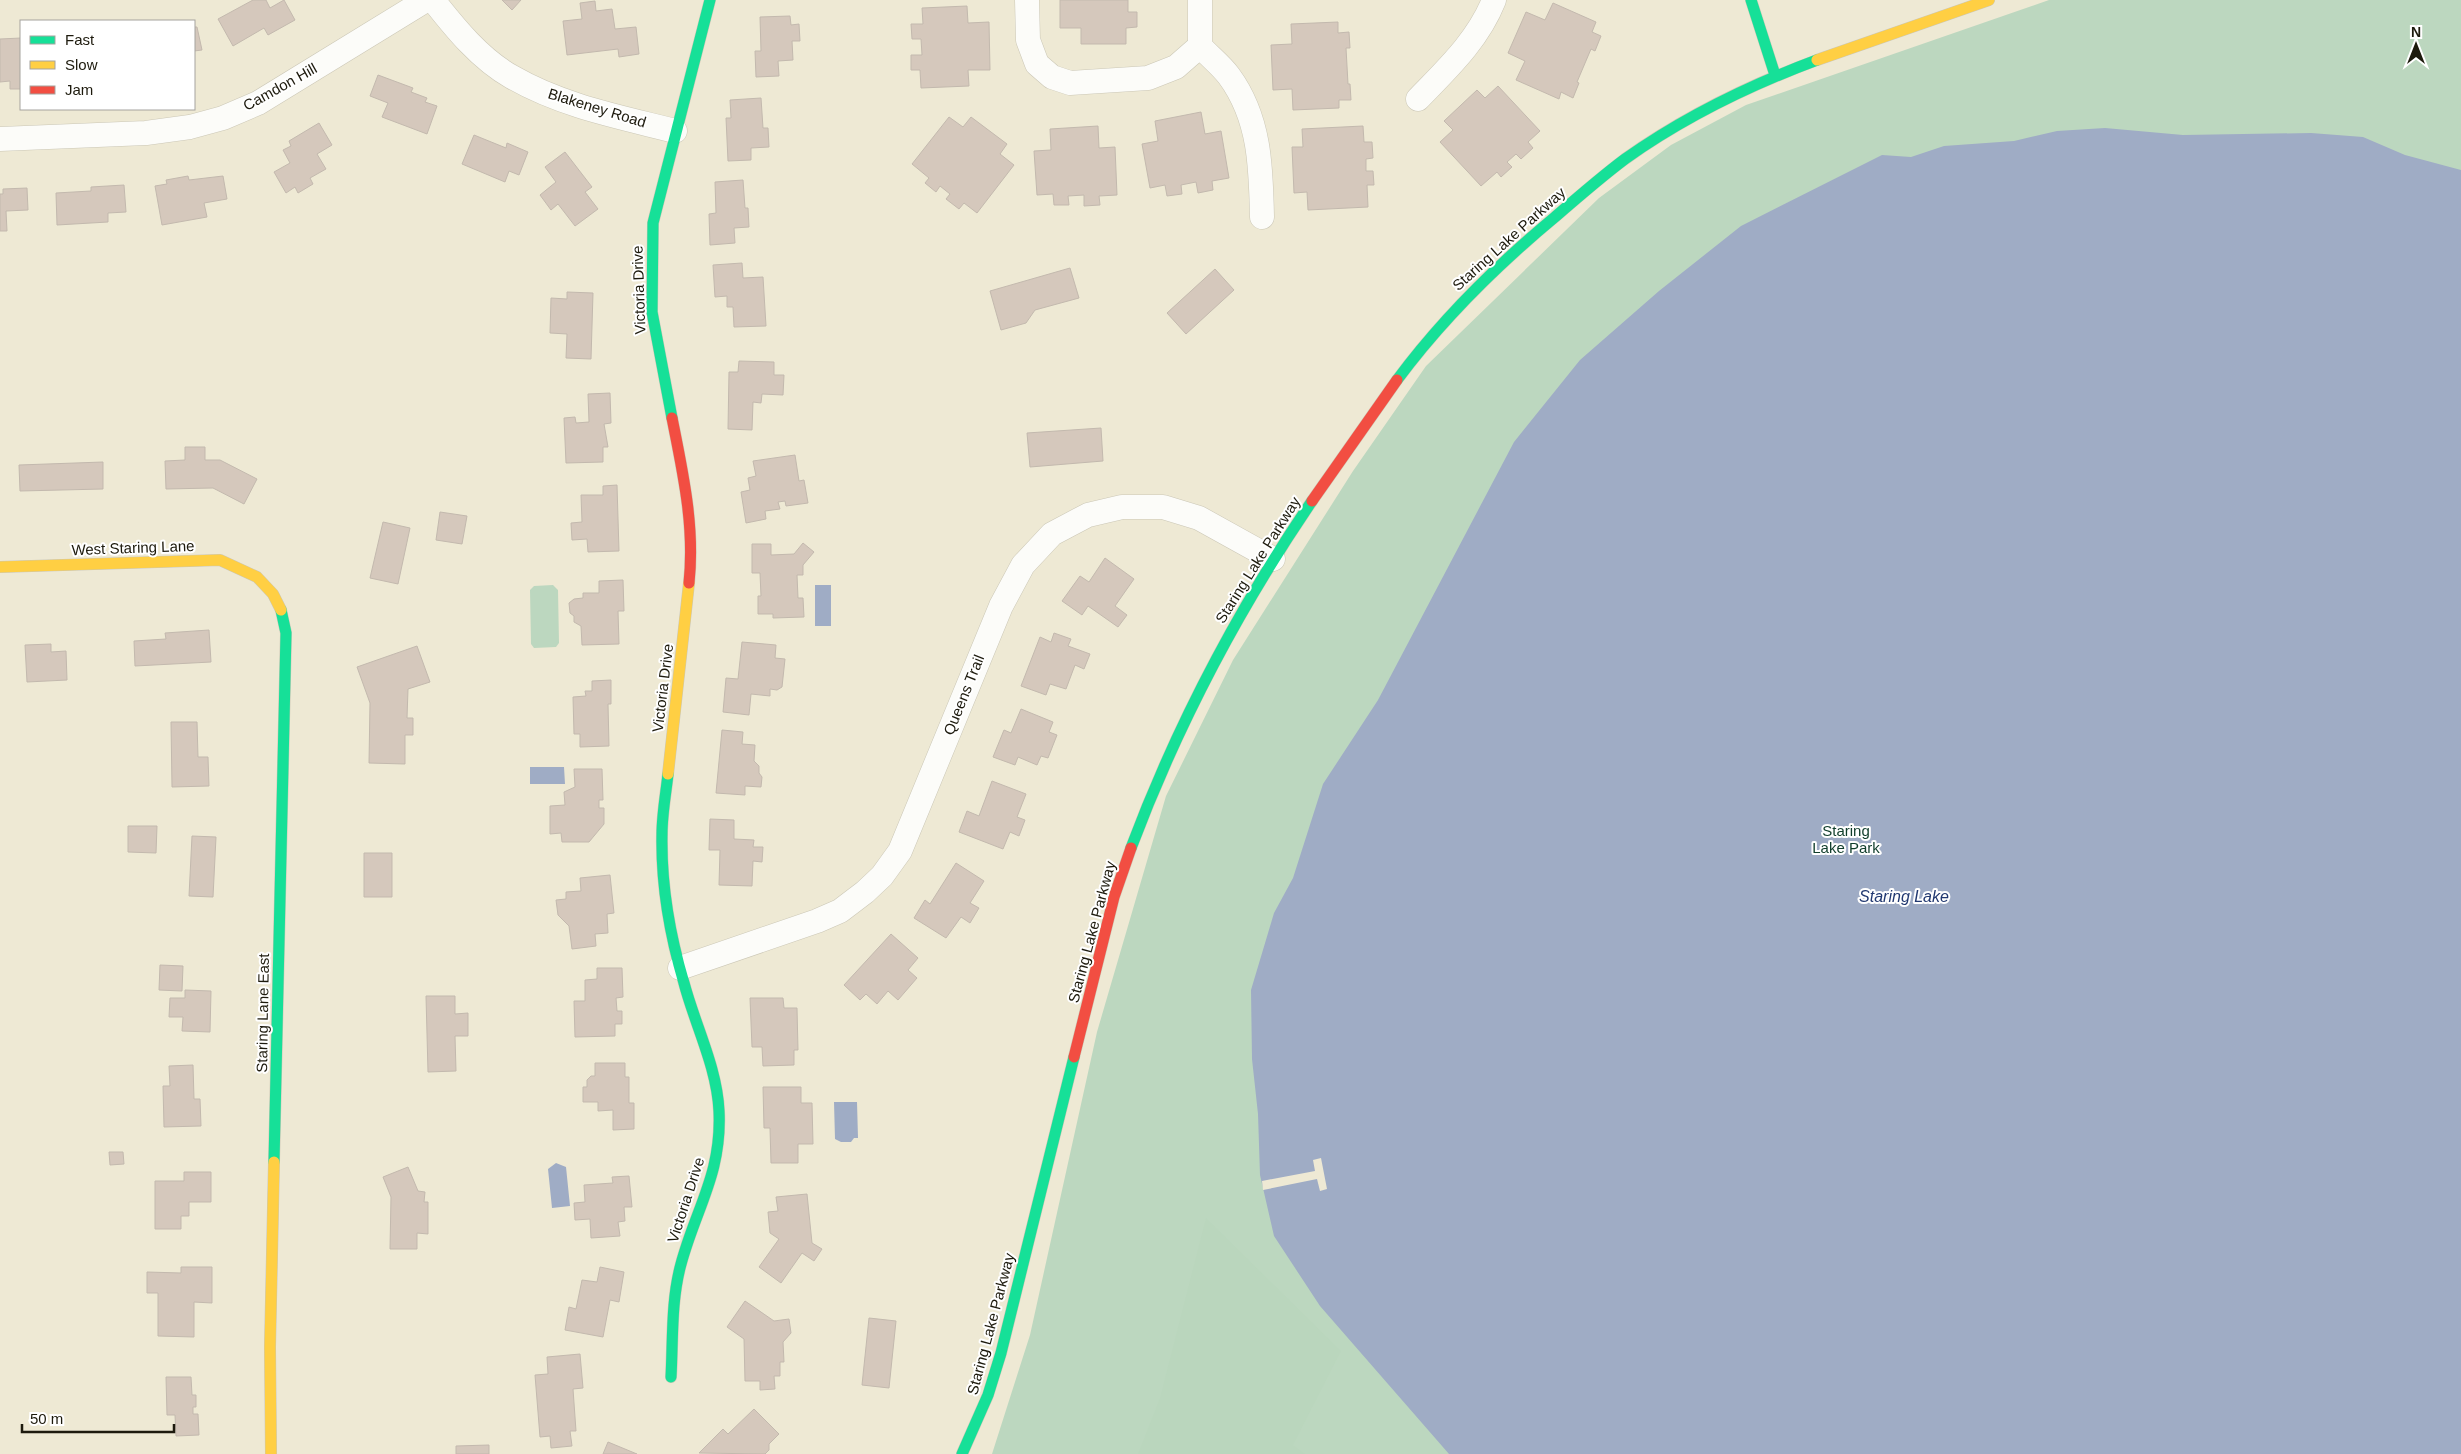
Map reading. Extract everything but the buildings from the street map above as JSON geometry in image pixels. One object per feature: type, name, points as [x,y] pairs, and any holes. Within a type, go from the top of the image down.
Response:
[{"type":"street","name":"Camdon Hill","points":[[0,139],[146,134],[190,127],[223,118],[258,103],[426,0]]},
{"type":"street","name":"Blakeney Road","points":[[433,0],[452,24],[478,51],[511,76],[547,95],[586,108],[675,131]]},
{"type":"street","name":"Victoria Drive","points":[[671,1377],[674,1312],[681,1266],[715,1165],[719,1137],[718,1106],[712,1072],[680,968],[669,923],[664,885],[662,833],[692,557],[690,516],[652,312],[651,259],[653,223],[658,198],[710,0]]},
{"type":"street","points":[[1027,0],[1028,40],[1037,64],[1052,77],[1070,82],[1148,78],[1176,67],[1200,46]]},
{"type":"street","points":[[1200,0],[1200,46],[1229,76],[1245,103],[1256,132],[1261,165],[1262,217]]},
{"type":"street","points":[[1418,99],[1463,53],[1486,21],[1494,0]]},
{"type":"street","points":[[1751,0],[1776,75]]},
{"type":"street","name":"Staring Lake Parkway","points":[[962,1454],[988,1395],[1001,1353],[1114,897],[1137,831],[1162,768],[1207,674],[1273,559],[1367,422],[1414,359],[1459,304],[1547,223],[1634,152],[1719,102],[1776,75],[1989,0]]},
{"type":"street","name":"Queens Trail","points":[[680,968],[817,921],[840,911],[882,876],[900,851],[1001,606],[1023,566],[1052,534],[1088,515],[1122,507],[1164,507],[1200,518],[1273,559]]},
{"type":"street","name":"West Staring Lane","points":[[0,567],[220,560],[243,567],[263,580]]},
{"type":"street","name":"Staring Lane East","points":[[263,580],[276,595],[284,614],[286,633],[270,1337],[270,1454]]},
{"type":"green space","name":"Staring Lake","points":[[2049,0],[2461,0],[2461,1454],[992,1454],[1030,1335],[1097,1032],[1166,796],[1233,660],[1353,471],[1426,366],[1599,198],[1671,145],[1746,105]]},
{"type":"green space","points":[[553,585],[558,590],[559,643],[556,647],[534,648],[531,644],[530,590],[534,586]]},
{"type":"green space","points":[[1206,1218],[1341,1351],[1293,1445],[1305,1454],[1138,1454],[1160,1398]]},
{"type":"water","name":"Staring Lake","points":[[2105,128],[2183,135],[2311,133],[2363,137],[2405,155],[2461,170],[2461,1454],[1449,1454],[1320,1306],[1274,1236],[1260,1175],[1258,1114],[1252,1059],[1251,990],[1274,913],[1293,878],[1323,784],[1378,700],[1514,442],[1580,360],[1659,291],[1741,226],[1882,155],[1911,157],[1944,146],[2014,141],[2057,131]]},
{"type":"water","points":[[815,585],[831,585],[831,626],[815,626]]},
{"type":"water","points":[[530,767],[564,767],[565,784],[530,784]]},
{"type":"water","points":[[834,1102],[857,1102],[858,1138],[854,1138],[851,1142],[841,1142],[835,1139]]},
{"type":"water","points":[[556,1163],[566,1167],[570,1206],[552,1208],[548,1169]]},
{"type":"pier","points":[[1321,1158],[1327,1189],[1320,1191],[1317,1179],[1263,1190],[1262,1181],[1315,1171],[1313,1160]]},
{"type":"traffic: fast","points":[[672,418],[652,312],[653,223],[710,0]]},
{"type":"traffic: fast","points":[[1751,0],[1775,75]]},
{"type":"traffic: fast","points":[[1397,380],[1433,335],[1491,274],[1590,187],[1625,159],[1670,129],[1718,103],[1767,80],[1817,60]]},
{"type":"traffic: fast","points":[[1131,848],[1189,712],[1211,669],[1259,584],[1312,501]]},
{"type":"traffic: fast","points":[[274,1162],[286,633],[281,610]]},
{"type":"traffic: fast","points":[[668,774],[662,834],[667,910],[679,965],[710,1062],[719,1111],[719,1133],[712,1172],[687,1244],[678,1278],[674,1306],[671,1377]]},
{"type":"traffic: fast","points":[[962,1454],[988,1395],[1001,1353],[1074,1057]]},
{"type":"traffic: slow","points":[[1817,60],[1989,0]]},
{"type":"traffic: slow","points":[[0,567],[220,560],[257,577],[273,594],[281,610]]},
{"type":"traffic: slow","points":[[668,774],[689,583]]},
{"type":"traffic: slow","points":[[271,1454],[270,1347],[274,1162]]},
{"type":"traffic: jam","points":[[1312,501],[1397,380]]},
{"type":"traffic: jam","points":[[672,418],[687,500],[690,541],[689,583]]},
{"type":"traffic: jam","points":[[1074,1057],[1114,897],[1131,848]]},
{"type":"park label","name":"Staring Lake Park","points":[[1846,840]]}]
